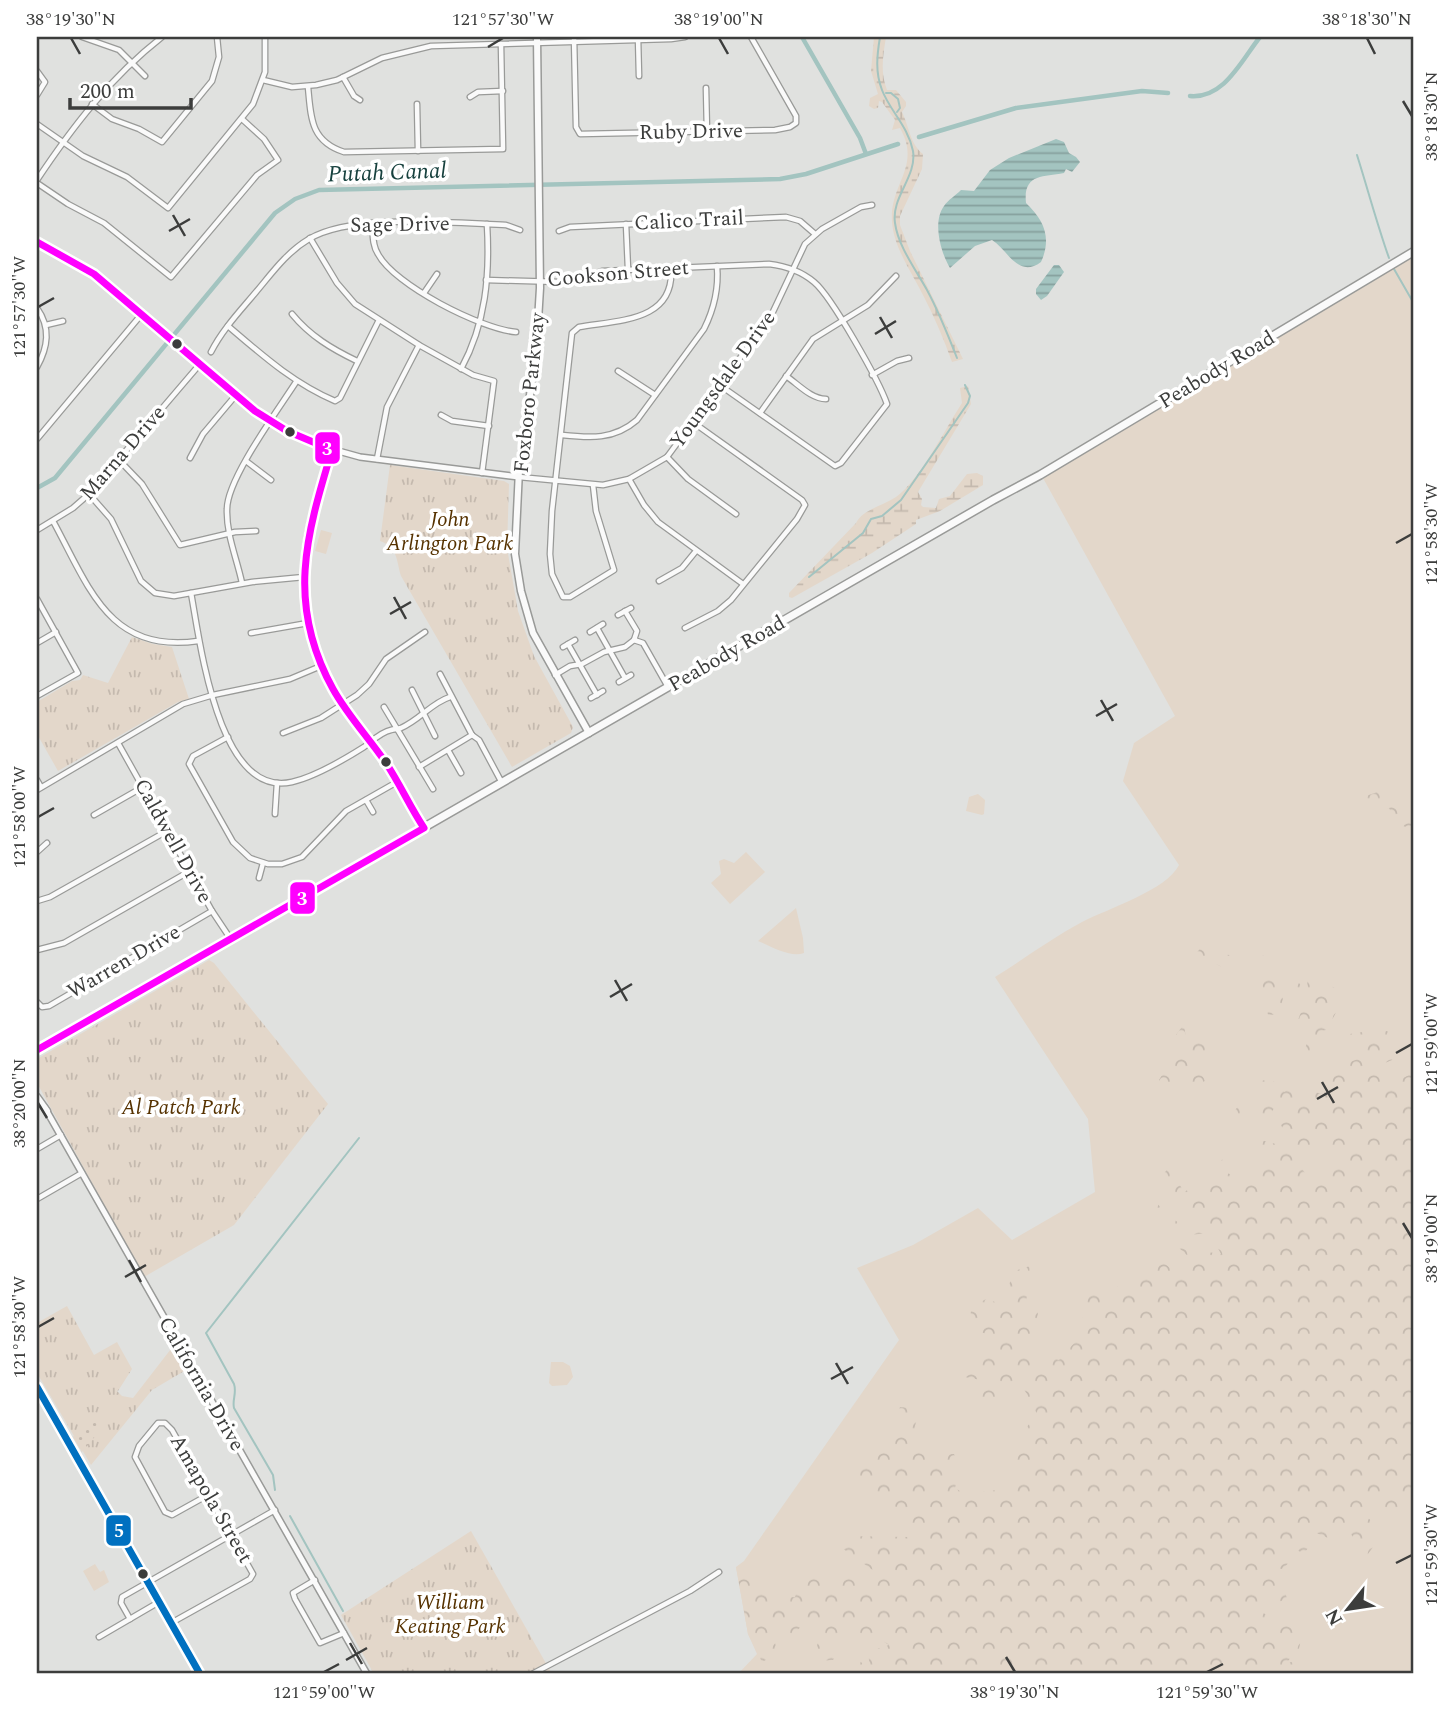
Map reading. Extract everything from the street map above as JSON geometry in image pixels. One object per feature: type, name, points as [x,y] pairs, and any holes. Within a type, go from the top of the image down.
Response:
[{"type":"main road","name":"Foxboro Parkway","points":[[537,39],[540,281],[536,354],[519,477],[515,533],[519,581],[533,633],[589,733]]},
{"type":"main road","name":"Peabody Road","points":[[37,1050],[1111,434],[1413,252]]},
{"type":"main road","points":[[37,1095],[47,1111]]},
{"type":"main road","points":[[37,1387],[200,1674]]},
{"type":"street","points":[[82,37],[110,46],[132,62],[145,76]]},
{"type":"street","points":[[162,37],[132,62],[92,104],[37,181],[68,204],[104,223],[171,277],[257,175],[278,160],[264,139],[242,119]]},
{"type":"street","points":[[92,104],[112,119],[139,129],[162,142],[212,81],[219,57],[217,37]]},
{"type":"street","points":[[37,124],[83,156],[127,177],[168,208],[253,104],[263,80],[265,37]]},
{"type":"street","points":[[263,80],[292,87],[308,87],[343,77],[382,58],[430,44],[685,37]]},
{"type":"street","name":"Ruby Drive","points":[[574,39],[578,132],[707,132],[790,127],[796,123],[796,116],[751,37]]},
{"type":"street","points":[[638,38],[639,76]]},
{"type":"street","points":[[308,87],[313,125],[329,146],[351,153],[503,149],[501,44]]},
{"type":"street","points":[[37,71],[45,82],[37,96]]},
{"type":"street","points":[[343,77],[354,96],[360,100]]},
{"type":"street","points":[[706,88],[707,132]]},
{"type":"street","points":[[470,97],[478,92],[503,91]]},
{"type":"street","points":[[416,104],[418,151]]},
{"type":"street","points":[[815,234],[860,207],[872,205]]},
{"type":"street","name":"Calico Trail","points":[[559,231],[570,227],[786,217],[800,221],[815,234]]},
{"type":"street","points":[[372,223],[374,247],[394,273],[460,315],[479,324],[516,332]]},
{"type":"street","name":"Sage Drive","points":[[211,352],[228,326],[287,256],[310,238],[335,228],[372,223],[487,224],[506,225],[520,230]]},
{"type":"street","points":[[461,369],[486,301],[487,224]]},
{"type":"street","points":[[626,224],[628,269]]},
{"type":"street","name":"Youngsdale Drive","points":[[37,242],[88,270],[236,395],[271,422],[299,437],[332,450],[377,459],[593,485],[629,479],[667,457],[776,307],[805,244],[815,234]]},
{"type":"street","points":[[310,238],[346,295],[419,345],[461,369],[494,382],[482,473]]},
{"type":"street","name":"Cookson Street","points":[[486,280],[570,281],[602,271],[628,269],[769,264],[792,269]]},
{"type":"street","points":[[562,435],[592,438],[617,433],[637,420],[711,316],[716,298],[717,266]]},
{"type":"street","points":[[593,485],[596,511],[614,569],[566,598],[559,591],[550,565],[550,534],[573,330],[644,315],[656,309],[669,292],[671,268]]},
{"type":"street","points":[[721,386],[832,464],[838,465],[887,407],[872,375],[818,285],[792,269]]},
{"type":"street","points":[[425,293],[437,274]]},
{"type":"street","points":[[760,413],[813,340],[868,305],[896,276]]},
{"type":"street","points":[[37,308],[46,325],[45,350],[37,368]]},
{"type":"street","points":[[292,314],[308,332],[328,347],[357,361]]},
{"type":"street","points":[[37,439],[141,315]]},
{"type":"street","points":[[228,326],[296,382],[328,398],[338,400],[379,320]]},
{"type":"street","points":[[46,325],[63,321]]},
{"type":"street","points":[[377,459],[387,407],[419,345]]},
{"type":"street","points":[[872,375],[897,361],[909,358]]},
{"type":"street","name":"Marna Drive","points":[[37,530],[74,508],[89,494],[200,364]]},
{"type":"street","points":[[618,371],[655,396]]},
{"type":"street","points":[[786,376],[811,394],[826,399]]},
{"type":"street","points":[[242,583],[226,512],[229,492],[296,382]]},
{"type":"street","points":[[190,458],[203,434],[236,395]]},
{"type":"street","points":[[441,415],[452,421],[489,426]]},
{"type":"street","points":[[685,628],[718,611],[803,511],[805,503],[694,423]]},
{"type":"street","points":[[332,450],[310,525],[304,577],[308,623],[321,666],[342,705],[397,782],[424,828]]},
{"type":"street","points":[[667,457],[688,479],[736,514]]},
{"type":"street","points":[[119,460],[142,484],[180,545],[229,533],[257,531]]},
{"type":"street","points":[[246,461],[271,480]]},
{"type":"street","points":[[629,479],[644,505],[658,522],[743,584]]},
{"type":"street","points":[[89,494],[111,519],[138,576],[147,587],[167,596],[242,583],[304,577]]},
{"type":"street","points":[[53,521],[95,597],[120,626],[151,640],[172,643],[198,640]]},
{"type":"street","points":[[659,581],[682,568],[696,551]]},
{"type":"street","points":[[191,593],[198,640],[212,695],[228,737],[241,760],[260,778],[277,783],[296,782],[350,755],[391,730],[397,730],[419,718],[428,709],[450,697]]},
{"type":"street","points":[[37,599],[78,673],[37,696]]},
{"type":"street","points":[[618,615],[632,608]]},
{"type":"street","points":[[555,675],[570,666],[580,665],[625,647],[634,640],[637,631],[625,611]]},
{"type":"street","points":[[251,634],[308,623]]},
{"type":"street","points":[[590,632],[603,624]]},
{"type":"street","points":[[597,628],[625,678]]},
{"type":"street","points":[[37,643],[56,632]]},
{"type":"street","points":[[283,733],[321,718],[364,690],[386,659],[425,632]]},
{"type":"street","points":[[575,640],[565,646],[580,665],[597,695]]},
{"type":"street","points":[[634,640],[643,643],[668,687]]},
{"type":"street","points":[[37,780],[39,789],[183,704],[290,678],[321,666]]},
{"type":"street","points":[[440,674],[451,692],[450,697],[472,735],[479,740],[502,782]]},
{"type":"street","points":[[619,682],[631,675]]},
{"type":"street","points":[[412,690],[435,736]]},
{"type":"street","points":[[591,698],[603,691]]},
{"type":"street","points":[[384,707],[433,789]]},
{"type":"street","points":[[419,766],[472,735]]},
{"type":"street","points":[[228,737],[193,756],[189,764],[233,842],[245,854],[263,863],[282,864],[302,857],[316,845],[340,816],[397,782]]},
{"type":"street","name":"Caldwell Drive","points":[[118,743],[230,939]]},
{"type":"street","points":[[447,749],[461,773]]},
{"type":"street","points":[[275,814],[277,783]]},
{"type":"street","points":[[94,816],[143,787]]},
{"type":"street","points":[[366,800],[373,812]]},
{"type":"street","points":[[37,901],[50,897],[167,831]]},
{"type":"street","points":[[37,852],[47,843]]},
{"type":"street","points":[[259,878],[263,863]]},
{"type":"street","points":[[37,950],[64,943],[190,871]]},
{"type":"street","name":"Warren Drive","points":[[37,1002],[42,1007],[49,1006],[212,911]]},
{"type":"street","name":"California Drive","points":[[47,1111],[367,1674]]},
{"type":"street","points":[[37,1149],[61,1135]]},
{"type":"street","points":[[37,1199],[82,1173]]},
{"type":"street","name":"Amapola Street","points":[[171,1623],[253,1576],[208,1494],[169,1427],[163,1422],[156,1424],[139,1446],[135,1457],[166,1514],[172,1515],[208,1494]]},
{"type":"street","points":[[130,1619],[121,1604],[122,1597],[275,1510]]},
{"type":"street","points":[[532,1674],[690,1591],[719,1572]]},
{"type":"street","points":[[315,1580],[293,1593],[295,1600],[320,1643],[344,1633]]},
{"type":"street","points":[[99,1637],[159,1602]]},
{"type":"green space","points":[[874,37],[886,37],[883,77],[887,90],[896,90],[906,102],[902,112],[912,140],[923,154],[922,169],[900,216],[900,225],[963,359],[952,362],[943,337],[900,252],[893,232],[892,209],[908,154],[900,128],[892,130],[895,120],[882,102],[879,101],[878,108],[869,106],[870,98],[878,94],[871,71]]},
{"type":"green space","points":[[1413,257],[1413,1674],[738,1674],[757,1654],[748,1634],[736,1567],[744,1561],[899,1340],[857,1268],[913,1245],[978,1208],[1012,1240],[1095,1192],[1088,1119],[995,977],[1071,928],[1150,891],[1179,865],[1123,781],[1134,743],[1175,716],[1043,478]]},
{"type":"green space","points":[[968,386],[971,404],[918,492],[923,507],[936,508],[939,499],[950,496],[967,474],[977,473],[983,476],[983,485],[940,511],[916,520],[916,524],[872,553],[792,598],[789,597],[789,593],[859,518],[896,497],[914,479],[962,403],[960,388]]},
{"type":"green space","name":"John Arlington Park","points":[[390,465],[504,481],[509,484],[507,548],[518,611],[534,656],[573,727],[571,733],[512,767],[401,576],[393,551],[380,541]]},
{"type":"green space","points":[[321,530],[332,533],[326,554],[315,551]]},
{"type":"green space","points":[[132,637],[172,647],[189,699],[178,702],[58,771],[37,734],[37,702],[72,681],[80,680],[83,675],[108,683]]},
{"type":"green space","points":[[1380,791],[1396,802],[1402,800],[1413,814],[1413,832],[1412,829],[1397,824],[1389,808],[1366,813],[1366,796]]},
{"type":"green space","points":[[978,794],[985,800],[982,815],[966,811],[969,797]]},
{"type":"green space","points":[[746,852],[765,872],[730,904],[711,883],[721,874],[719,861],[724,859],[734,863]]},
{"type":"green space","points":[[796,908],[804,953],[787,953],[758,941]]},
{"type":"green space","points":[[1204,943],[1243,962],[1238,975],[1196,954]]},
{"type":"green space","points":[[1257,955],[1272,957],[1274,984],[1292,972],[1308,997],[1307,976],[1347,993],[1333,1018],[1332,1029],[1320,1031],[1314,1066],[1301,1069],[1309,1032],[1298,1020],[1304,1004],[1283,992],[1282,1014],[1268,1015]]},
{"type":"green space","name":"Al Patch Park","points":[[209,960],[328,1104],[234,1225],[144,1277],[37,1083],[37,1059]]},
{"type":"green space","points":[[1184,1024],[1186,1039],[1212,1047],[1218,1057],[1197,1064],[1205,1081],[1193,1088],[1185,1069],[1169,1089],[1159,1080],[1175,1054],[1170,1043]]},
{"type":"green space","points":[[1382,1029],[1393,1034],[1375,1043],[1400,1048],[1392,1060],[1380,1065],[1380,1086],[1399,1092],[1401,1079],[1413,1073],[1413,1435],[1401,1440],[1413,1449],[1413,1513],[1410,1511],[1391,1519],[1378,1497],[1376,1504],[1363,1511],[1382,1535],[1365,1558],[1351,1534],[1328,1538],[1314,1532],[1303,1538],[1309,1547],[1304,1553],[1290,1548],[1291,1560],[1283,1569],[1273,1568],[1287,1599],[1258,1609],[1276,1622],[1305,1618],[1299,1649],[1287,1662],[1313,1663],[1317,1674],[835,1674],[842,1667],[849,1668],[859,1661],[870,1668],[868,1652],[889,1645],[872,1634],[861,1640],[849,1622],[840,1620],[840,1649],[833,1660],[815,1661],[819,1633],[814,1615],[793,1634],[775,1642],[777,1654],[762,1662],[748,1634],[736,1567],[754,1570],[782,1598],[795,1597],[798,1586],[811,1573],[834,1588],[840,1575],[874,1571],[842,1548],[840,1536],[909,1537],[897,1507],[874,1502],[869,1489],[854,1467],[867,1448],[891,1432],[900,1407],[920,1409],[915,1426],[931,1435],[928,1455],[954,1454],[960,1468],[955,1488],[965,1494],[997,1490],[1009,1478],[1022,1478],[1012,1466],[1018,1456],[1015,1442],[1037,1414],[1024,1389],[1006,1386],[991,1402],[973,1400],[981,1380],[959,1376],[980,1348],[998,1346],[997,1336],[970,1330],[971,1308],[986,1299],[998,1303],[1011,1298],[1009,1285],[1014,1271],[1030,1266],[1026,1303],[1038,1311],[1036,1337],[1026,1351],[1059,1360],[1076,1341],[1071,1332],[1082,1321],[1088,1294],[1117,1287],[1155,1255],[1177,1274],[1192,1260],[1178,1247],[1194,1241],[1201,1251],[1221,1254],[1210,1233],[1177,1236],[1162,1223],[1155,1202],[1185,1229],[1194,1215],[1189,1200],[1175,1208],[1158,1181],[1169,1167],[1184,1192],[1200,1183],[1200,1195],[1208,1193],[1212,1176],[1223,1158],[1227,1173],[1240,1178],[1250,1162],[1261,1168],[1257,1139],[1276,1144],[1276,1157],[1286,1149],[1306,1174],[1293,1195],[1314,1199],[1312,1183],[1327,1177],[1334,1165],[1330,1147],[1297,1157],[1279,1121],[1276,1105],[1268,1118],[1243,1117],[1235,1132],[1225,1132],[1223,1125],[1240,1104],[1250,1107],[1263,1097],[1261,1080],[1281,1083],[1284,1092],[1297,1084],[1307,1082],[1308,1091],[1324,1094],[1328,1075],[1341,1057],[1347,1063],[1358,1059],[1357,1050],[1337,1036]]},
{"type":"green space","points":[[67,1306],[94,1355],[117,1342],[132,1369],[118,1391],[116,1390],[122,1396],[133,1398],[174,1345],[186,1370],[152,1390],[91,1465],[37,1373],[37,1323]]},
{"type":"green space","points":[[551,1362],[563,1362],[570,1366],[573,1377],[567,1385],[552,1386],[549,1383]]},
{"type":"green space","points":[[100,1419],[106,1423],[82,1452],[73,1437],[76,1432]]},
{"type":"green space","name":"William Keating Park","points":[[471,1531],[552,1674],[374,1674],[341,1615]]},
{"type":"green space","points":[[95,1564],[100,1572],[104,1570],[109,1582],[94,1591],[83,1571]]},
{"type":"water","points":[[1056,139],[1064,142],[1069,153],[1080,162],[1072,172],[1066,169],[1064,173],[1036,179],[1028,187],[1026,203],[1042,223],[1046,237],[1041,262],[1026,267],[1020,265],[992,240],[975,246],[950,268],[941,246],[938,229],[940,213],[946,204],[961,190],[974,191],[990,170],[1009,158]]},
{"type":"water","points":[[1054,265],[1059,265],[1064,272],[1041,300],[1036,289]]},
{"type":"waterway","points":[[802,37],[860,138],[866,154]]},
{"type":"waterway","points":[[880,37],[878,77],[885,98],[907,134],[913,151],[911,170],[895,214],[897,232],[927,290],[957,358]]},
{"type":"waterway","points":[[1190,96],[1202,95],[1222,85],[1260,37]]},
{"type":"waterway","points":[[919,137],[1016,108],[1142,91],[1168,93]]},
{"type":"waterway","points":[[886,93],[891,93],[898,99],[900,108],[897,112]]},
{"type":"waterway","name":"Putah Canal","points":[[37,488],[55,478],[275,213],[295,199],[319,190],[780,179],[806,174],[898,144]]},
{"type":"waterway","points":[[1357,155],[1389,258]]},
{"type":"waterway","points":[[1394,269],[1413,302]]},
{"type":"waterway","points":[[809,577],[863,533],[871,519],[882,516],[901,500],[968,403],[970,396],[965,385]]},
{"type":"waterway","points":[[275,1490],[273,1475],[234,1408],[234,1384],[206,1333],[359,1138]]},
{"type":"waterway","points":[[290,1516],[343,1611]]},
{"type":"transit line","name":"3","points":[[37,242],[94,274],[255,411],[287,431],[332,450],[308,541],[305,599],[309,628],[318,658],[333,689],[386,763],[424,828],[37,1050]]},
{"type":"transit line","name":"5","points":[[37,1387],[200,1674]]}]
